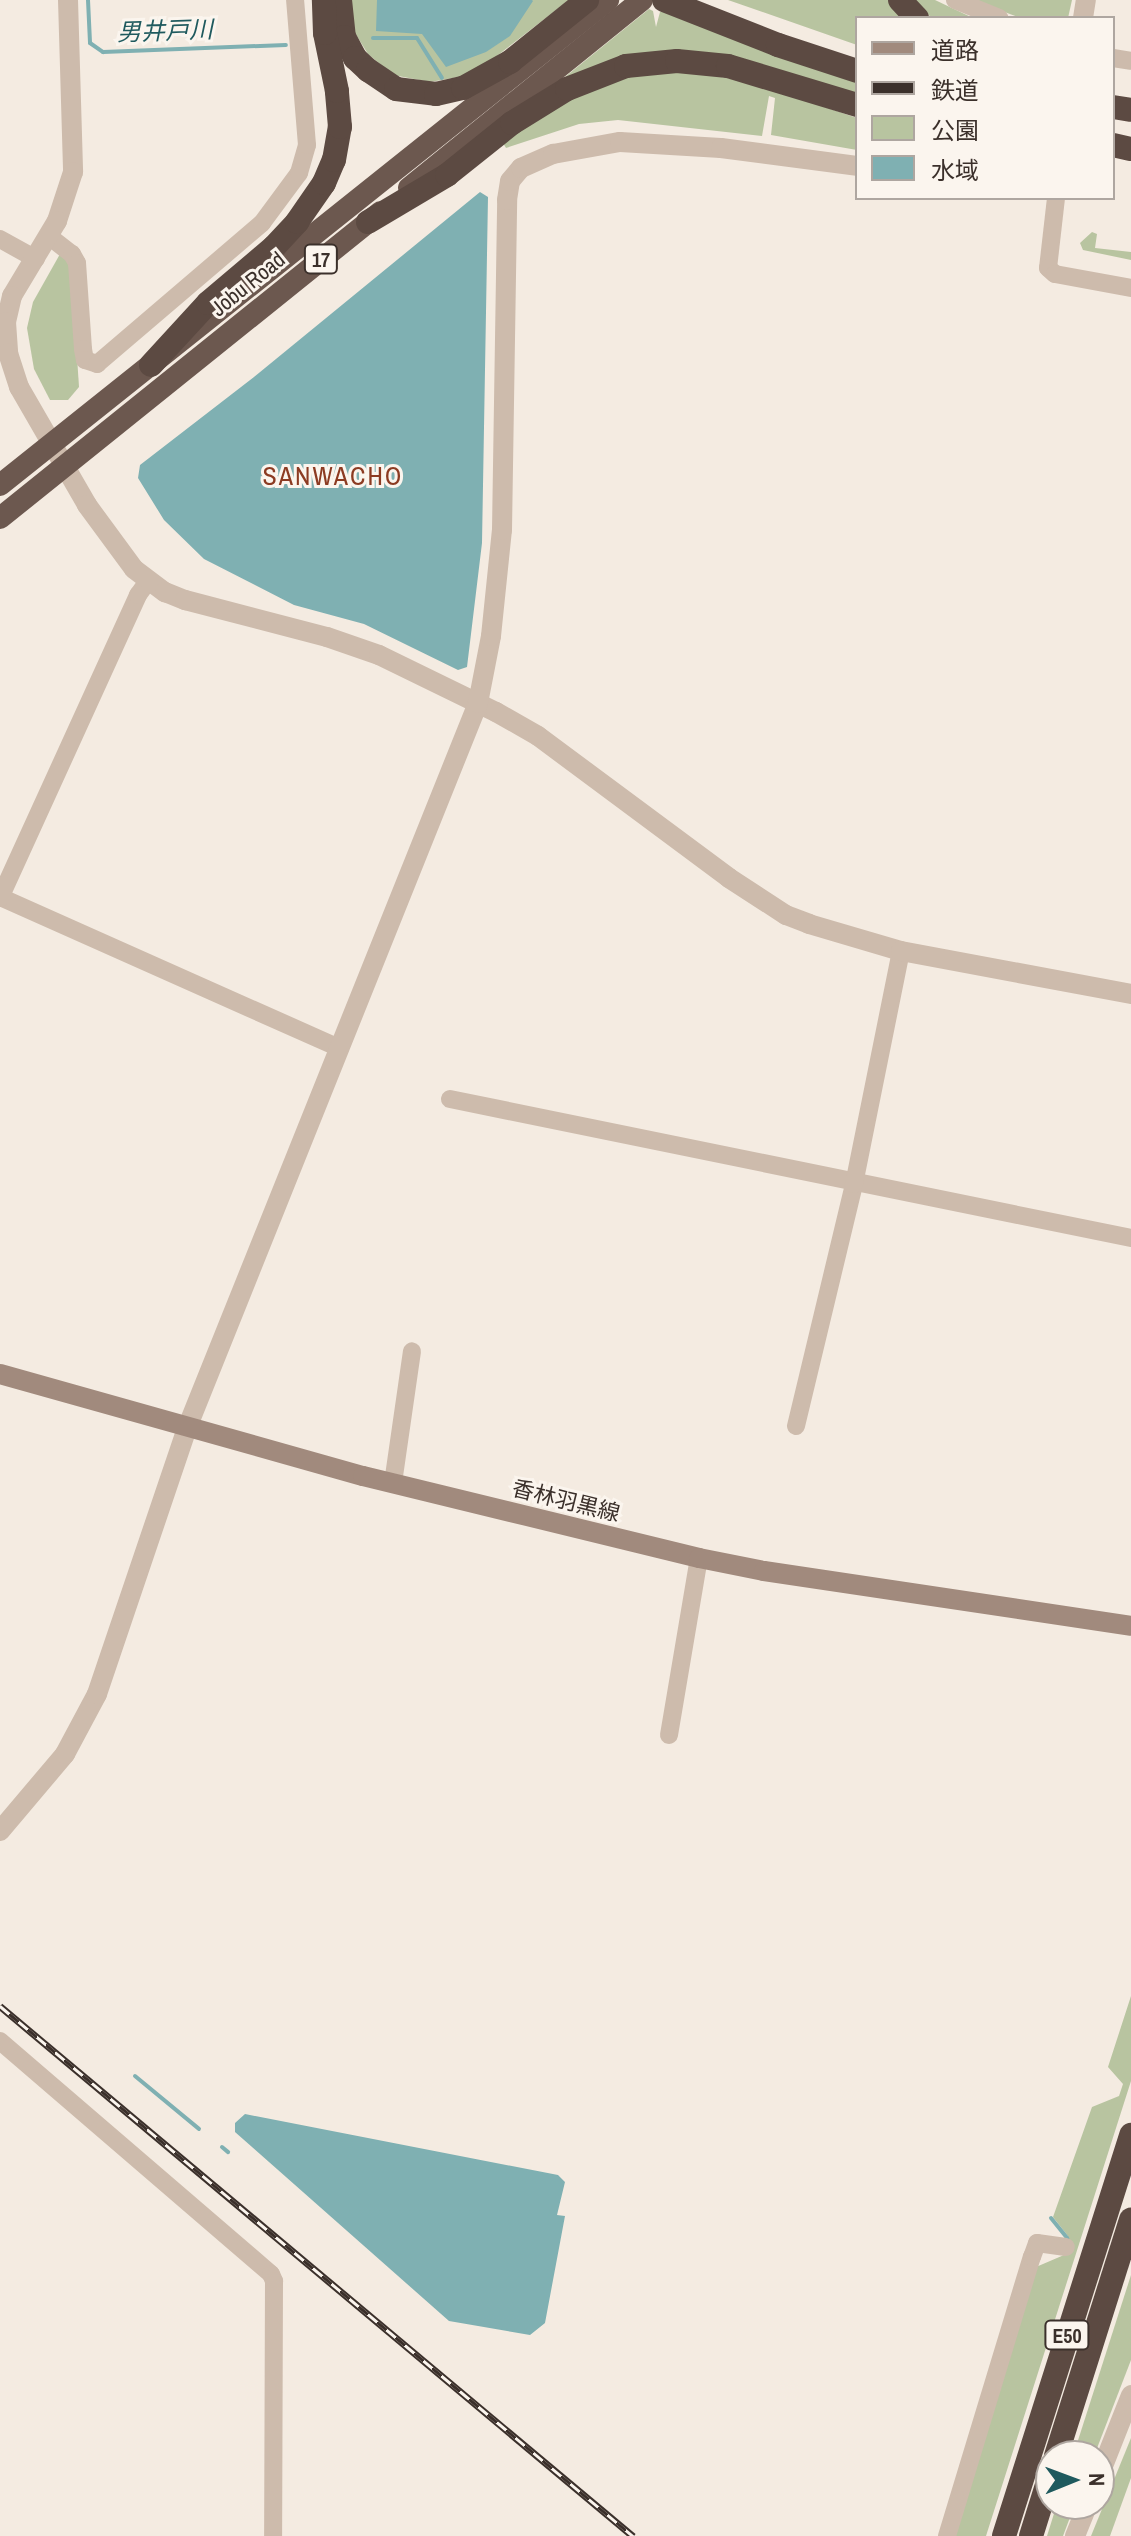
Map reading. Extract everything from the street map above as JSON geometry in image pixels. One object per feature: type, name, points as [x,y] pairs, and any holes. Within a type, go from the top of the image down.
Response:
[{"type":"highway","points":[[151,365],[208,303],[285,235],[324,183],[334,160],[340,127],[337,91],[325,33],[324,0]]},
{"type":"highway","points":[[340,0],[344,37],[355,58],[396,89],[425,94],[463,88],[486,77],[543,38],[587,0]]},
{"type":"highway","name":"Jobu Road","points":[[0,485],[608,0]]},
{"type":"highway","name":"Jobu Road","points":[[0,518],[642,0]]},
{"type":"highway","points":[[700,0],[855,56]]},
{"type":"highway","points":[[900,0],[915,16]]},
{"type":"highway","points":[[668,2],[778,45],[855,70]]},
{"type":"highway","points":[[368,222],[447,175],[512,123],[567,89],[626,66],[704,62],[755,73],[855,104]]},
{"type":"highway","name":"E50","points":[[1004,2536],[1131,2135]]},
{"type":"highway","name":"E50","points":[[1061,2440],[1131,2220]]},
{"type":"main road","name":"香林羽黒線","points":[[0,1374],[393,1483],[699,1558],[764,1571],[1131,1626]]},
{"type":"street","points":[[68,0],[75,155],[68,195],[50,237],[12,296],[6,338],[11,369],[51,444],[111,542],[148,581],[185,600],[367,650],[478,703],[538,736],[729,878],[777,909],[829,932],[901,951],[1131,994]]},
{"type":"street","points":[[50,237],[72,254],[77,263],[83,349],[85,360],[91,364],[109,355],[164,310],[262,223],[299,173],[307,145],[295,0]]},
{"type":"street","points":[[955,0],[994,16]]},
{"type":"street","points":[[0,1831],[65,1754],[97,1694],[187,1428],[478,703],[499,578],[507,200],[514,174],[553,154],[620,142],[693,145],[855,166]]},
{"type":"street","points":[[1056,200],[1048,268],[1055,274],[1131,288]]},
{"type":"street","points":[[0,239],[36,259]]},
{"type":"street","points":[[148,581],[138,595],[0,898],[339,1048]]},
{"type":"street","points":[[796,1426],[854,1184],[901,951]]},
{"type":"street","points":[[450,1099],[854,1184],[1131,1238]]},
{"type":"street","points":[[393,1483],[412,1351]]},
{"type":"street","points":[[669,1735],[699,1558]]},
{"type":"street","points":[[0,2041],[271,2274],[274,2281],[273,2536]]},
{"type":"street","points":[[947,2536],[1037,2243],[1066,2247]]},
{"type":"street","points":[[1113,2440],[1131,2395]]},
{"type":"green space","points":[[349,0],[569,0],[493,59],[464,76],[430,82],[393,75],[368,54],[355,33]]},
{"type":"green space","points":[[728,0],[888,0],[900,16],[855,16],[855,44]]},
{"type":"green space","points":[[912,0],[935,0],[969,16],[930,16]]},
{"type":"green space","points":[[972,0],[1072,0],[1068,16],[1016,16]]},
{"type":"green space","points":[[649,9],[653,11],[656,27],[660,12],[664,11],[855,81],[855,95],[746,64],[560,81]]},
{"type":"green space","points":[[689,71],[754,83],[855,117],[855,150],[771,135],[775,98],[769,96],[762,136],[618,120],[579,124],[506,148],[503,143],[554,106],[626,76]]},
{"type":"green space","points":[[1092,232],[1097,234],[1095,248],[1131,252],[1131,260],[1083,250],[1080,243]]},
{"type":"green space","points":[[60,254],[71,265],[79,387],[68,400],[50,400],[34,369],[27,328],[33,302]]},
{"type":"green space","points":[[1131,1996],[1131,2081],[986,2536],[955,2536],[1036,2267],[1064,2255],[1068,2236],[1053,2217],[1092,2107],[1119,2096],[1123,2084],[1108,2067]]},
{"type":"green space","points":[[1131,2275],[1131,2360],[1100,2440],[1078,2440]]},
{"type":"green space","points":[[1131,2438],[1131,2478],[1110,2536],[1091,2536],[1098,2520],[1115,2520],[1115,2477]]},
{"type":"green space","points":[[1052,2520],[1069,2520],[1063,2536],[1047,2536]]},
{"type":"water","points":[[377,0],[533,1],[510,36],[486,52],[446,67],[422,34],[376,31]]},
{"type":"water","points":[[480,192],[488,197],[482,543],[467,667],[458,670],[364,624],[294,605],[204,559],[164,520],[138,478],[140,465],[254,377]]},
{"type":"water","points":[[245,2114],[558,2175],[565,2182],[557,2215],[565,2216],[545,2323],[530,2335],[449,2321],[235,2132],[235,2123]]},
{"type":"waterway","name":"男井戸川","points":[[88,0],[90,43],[103,52],[286,45]]},
{"type":"waterway","name":"男井戸川","points":[[373,38],[417,38],[442,78]]},
{"type":"waterway","points":[[135,2076],[199,2129]]},
{"type":"waterway","points":[[222,2147],[228,2152]]},
{"type":"waterway","points":[[1051,2218],[1067,2238]]},
{"type":"railway","points":[[0,2006],[633,2536]]},
{"type":"district","name":"SANWACHO","points":[[333,476]]}]
